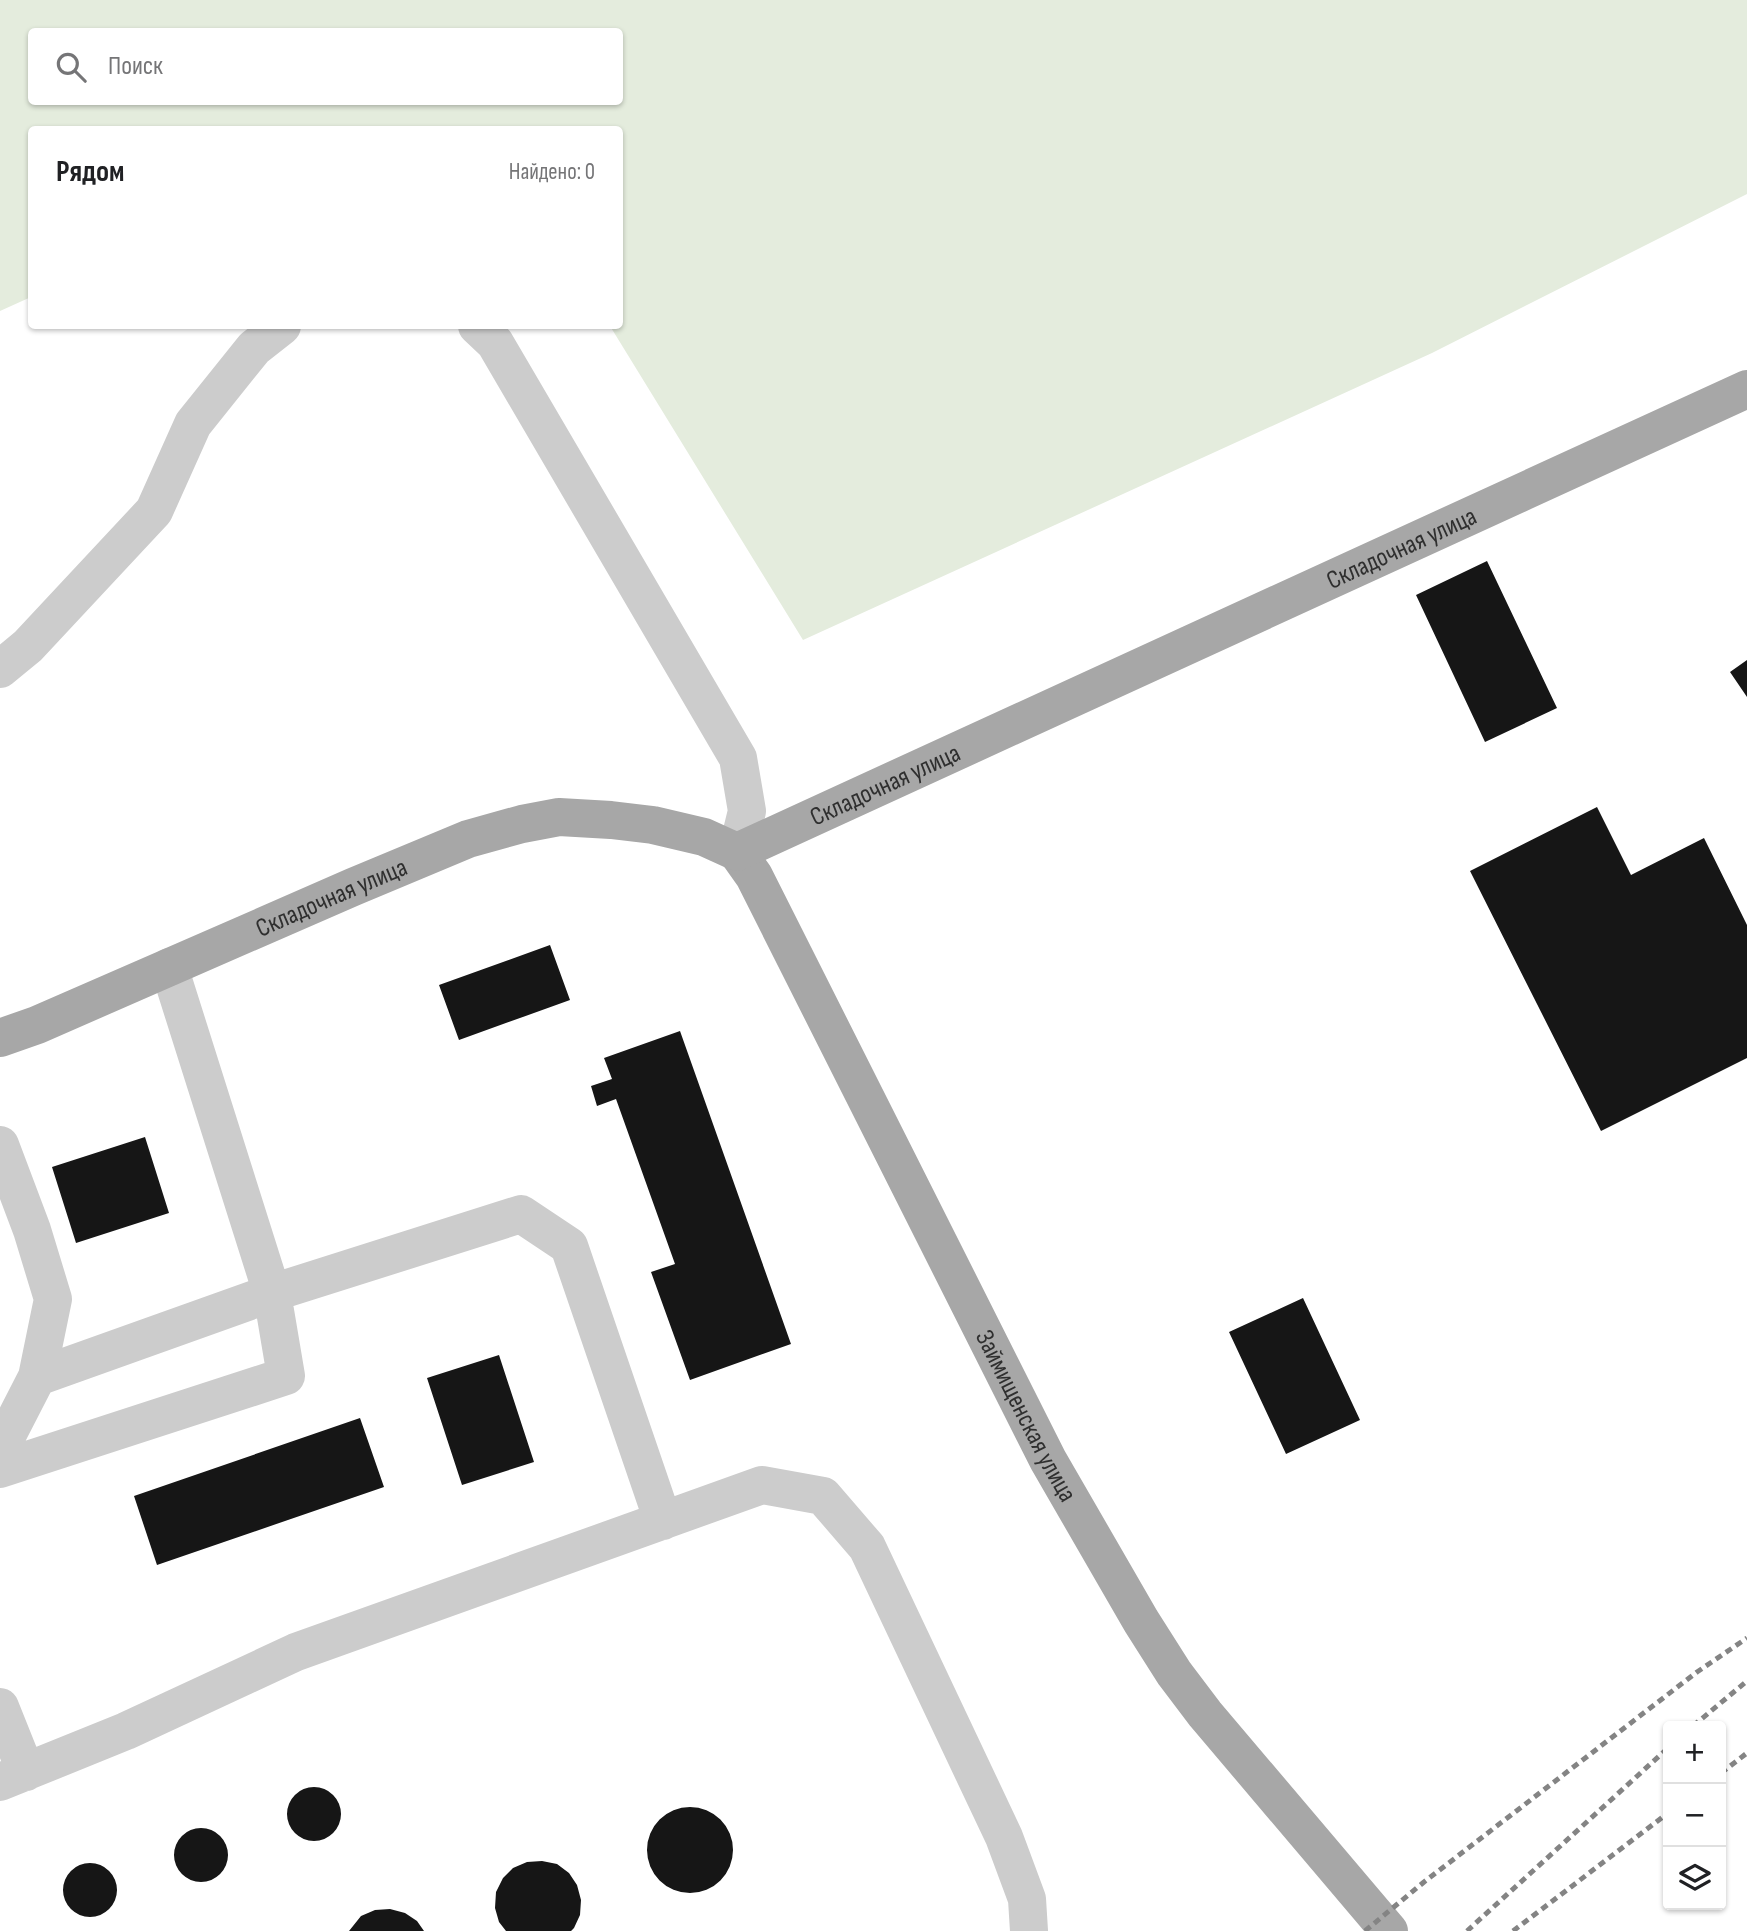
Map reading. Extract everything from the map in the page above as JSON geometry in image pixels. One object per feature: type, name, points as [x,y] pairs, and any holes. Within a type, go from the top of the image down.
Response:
[{"type":"main road","name":"Складочная улица","points":[[0,1038],[37,1025],[468,839],[522,824],[559,817],[643,824],[704,837],[737,852],[1747,389]]},
{"type":"main road","name":"Займищенская улица","points":[[737,852],[754,876],[1048,1460],[1140,1621],[1205,1714],[1389,1931]]},
{"type":"lane","points":[[0,669],[28,646],[154,511],[192,424],[254,348],[278,329]]},
{"type":"lane","points":[[480,329],[495,343],[738,758],[747,811],[737,852]]},
{"type":"lane","points":[[0,1469],[286,1376],[272,1293],[169,967]]},
{"type":"lane","points":[[0,1144],[32,1230],[53,1299],[37,1377],[0,1448]]},
{"type":"lane","points":[[37,1377],[272,1293],[521,1214],[569,1246],[663,1521]]},
{"type":"lane","points":[[0,1707],[13,1777],[127,1731],[296,1653],[762,1485],[823,1496],[867,1547],[1004,1837],[1027,1899],[1029,1931]]},
{"type":"green space","points":[[0,0],[1747,0],[1747,194],[1432,353],[803,640],[612,329],[623,329],[623,126],[28,126],[28,298],[0,311]]},
{"type":"building","points":[[1487,561],[1557,708],[1485,742],[1416,595]]},
{"type":"building","points":[[1747,660],[1747,697],[1730,672]]},
{"type":"building","points":[[1597,807],[1631,875],[1704,838],[1747,925],[1747,1058],[1601,1131],[1470,871]]},
{"type":"building","points":[[550,945],[570,1000],[459,1040],[439,985]]},
{"type":"building","points":[[680,1031],[791,1344],[690,1380],[651,1272],[675,1264],[616,1099],[597,1106],[591,1086],[612,1079],[604,1058]]},
{"type":"building","points":[[145,1137],[169,1213],[76,1243],[52,1167]]},
{"type":"building","points":[[1303,1298],[1360,1420],[1286,1454],[1229,1332]]},
{"type":"building","points":[[499,1355],[534,1462],[462,1485],[427,1378]]},
{"type":"building","points":[[360,1418],[384,1487],[157,1565],[134,1496]]},
{"type":"building","points":[[319,1787],[329,1791],[337,1799],[341,1814],[337,1829],[329,1837],[309,1841],[299,1837],[291,1829],[287,1809],[291,1799],[299,1791]]},
{"type":"building","points":[[690,1807],[714,1814],[726,1826],[733,1850],[726,1874],[714,1886],[690,1893],[666,1886],[654,1874],[647,1850],[654,1826],[666,1814]]},
{"type":"building","points":[[206,1828],[216,1832],[224,1840],[228,1855],[224,1870],[216,1878],[196,1882],[186,1878],[178,1870],[174,1850],[178,1840],[186,1832]]},
{"type":"building","points":[[527,1862],[557,1864],[569,1873],[577,1885],[581,1900],[580,1915],[574,1928],[571,1931],[506,1931],[499,1922],[495,1908],[496,1892],[503,1878],[513,1868]]},
{"type":"building","points":[[95,1863],[105,1867],[113,1875],[117,1890],[113,1905],[105,1913],[85,1917],[75,1913],[67,1905],[63,1885],[67,1875],[75,1867]]},
{"type":"building","points":[[390,1909],[405,1913],[417,1921],[424,1931],[349,1931],[361,1916],[375,1910]]},
{"type":"railway","points":[[1365,1931],[1424,1882],[1697,1672],[1747,1638]]},
{"type":"railway","points":[[1699,1721],[1747,1681]]},
{"type":"railway","points":[[1467,1931],[1663,1753]]},
{"type":"railway","points":[[1726,1769],[1747,1753]]},
{"type":"railway","points":[[1513,1931],[1663,1817]]}]
